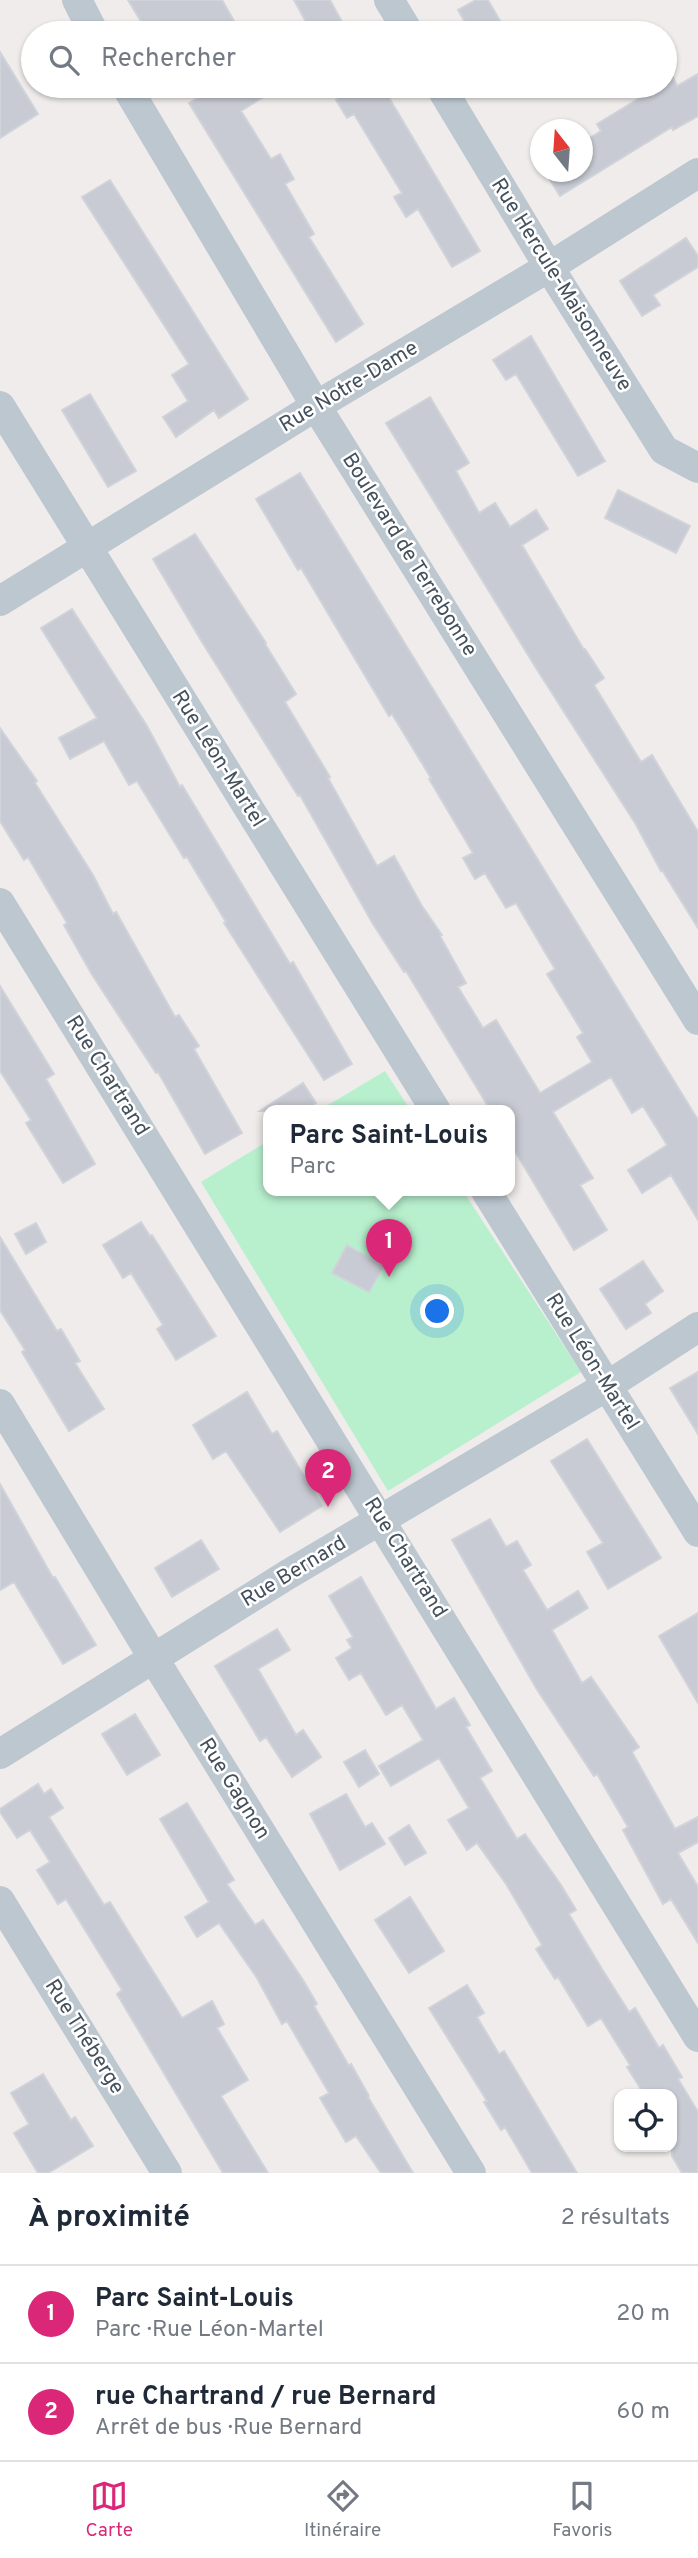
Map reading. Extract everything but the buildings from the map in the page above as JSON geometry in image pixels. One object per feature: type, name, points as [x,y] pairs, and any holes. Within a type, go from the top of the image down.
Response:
[{"type":"street","points":[[77,0],[88,21]]},
{"type":"street","points":[[389,0],[402,21]]},
{"type":"street","name":"Boulevard de Terrebonne","points":[[133,98],[316,406],[698,1020]]},
{"type":"street","name":"Rue Hercule-Maisonneuve","points":[[447,98],[664,450],[698,468]]},
{"type":"street","name":"Rue Notre-Dame","points":[[0,601],[316,406],[549,267],[698,173]]},
{"type":"street","name":"Rue Léon-Martel","points":[[0,407],[432,1105]]},
{"type":"street","name":"Rue Chartrand","points":[[0,903],[698,2037]]},
{"type":"street","name":"Rue Léon-Martel","points":[[489,1196],[698,1532]]},
{"type":"street","name":"Rue Bernard","points":[[0,1754],[288,1575],[607,1386],[698,1327]]},
{"type":"street","name":"Rue Gagnon","points":[[0,1404],[471,2173]]},
{"type":"street","name":"Rue Théberge","points":[[0,1901],[167,2173]]},
{"type":"green space","points":[[385,1071],[407,1105],[328,1105]]},
{"type":"green space","points":[[263,1144],[263,1196],[466,1196],[581,1372],[388,1491],[201,1182]]},
{"type":"place","name":"Parc Saint-Louis","points":[[389,1277]]},
{"type":"place","name":"rue Chartrand / rue Bernard","points":[[328,1507]]}]
